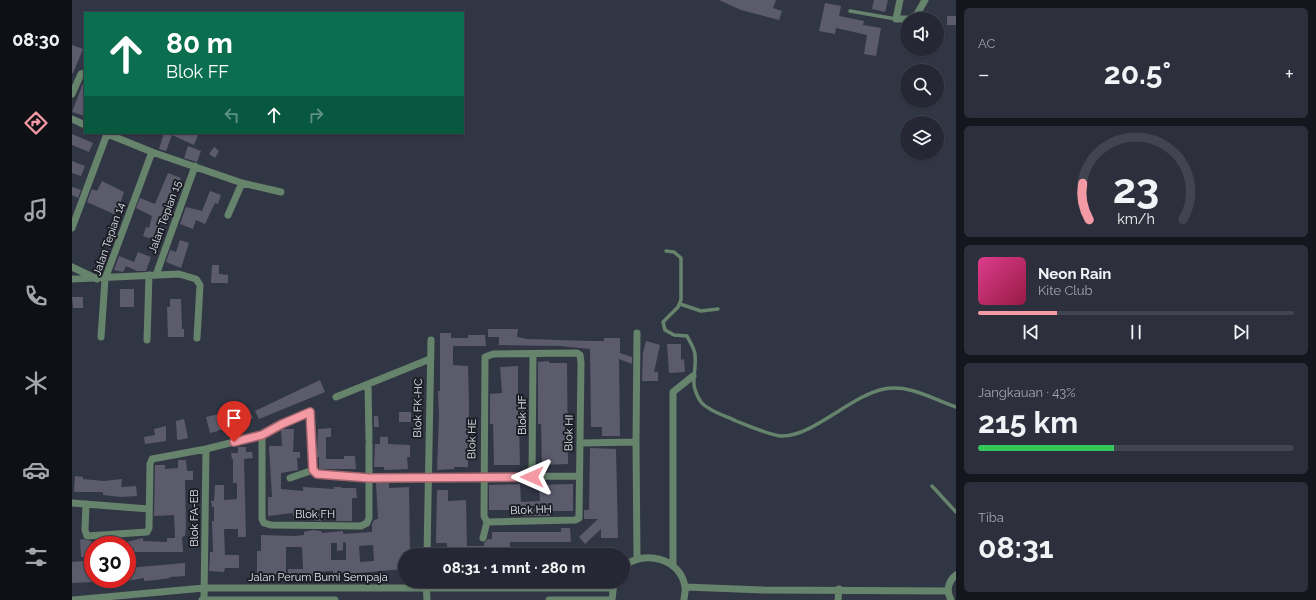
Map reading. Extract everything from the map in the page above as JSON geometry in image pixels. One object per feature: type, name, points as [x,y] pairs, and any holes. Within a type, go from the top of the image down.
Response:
[{"type":"street","points":[[900,0],[896,19],[900,19]]},
{"type":"street","points":[[918,12],[925,0]]},
{"type":"street","points":[[72,94],[78,77],[84,73]]},
{"type":"street","points":[[72,119],[84,125]]},
{"type":"street","points":[[72,228],[106,134]]},
{"type":"street","points":[[108,134],[152,152],[242,183],[281,192]]},
{"type":"street","name":"Jalan Tepian 14","points":[[101,337],[105,279],[152,152]]},
{"type":"street","name":"Jalan Tepian 15","points":[[147,340],[152,275],[195,166]]},
{"type":"street","points":[[228,215],[242,183]]},
{"type":"street","points":[[72,267],[97,279]]},
{"type":"street","points":[[72,279],[105,279],[179,274],[196,279],[200,285],[197,338]]},
{"type":"street","points":[[637,333],[637,558]]},
{"type":"street","name":"Blok FK-HC","points":[[427,548],[431,340]]},
{"type":"street","name":"Blok HI","points":[[533,354],[577,353],[581,358],[578,476],[580,515]]},
{"type":"street","name":"Blok HE","points":[[483,538],[486,519],[483,477],[485,357],[488,355],[533,354]]},
{"type":"street","name":"Blok HF","points":[[532,477],[533,354]]},
{"type":"street","points":[[336,398],[430,359]]},
{"type":"street","points":[[673,566],[673,392],[693,376]]},
{"type":"street","points":[[368,384],[369,478]]},
{"type":"street","points":[[86,504],[85,530],[87,536],[147,532],[149,528],[150,464],[152,459],[206,449],[262,435],[282,424],[310,412],[313,470],[317,474],[369,478],[578,476]]},
{"type":"street","name":"Blok FH","points":[[262,435],[263,521],[271,525],[361,526],[367,523],[369,518],[369,478]]},
{"type":"street","points":[[580,442],[636,442]]},
{"type":"street","name":"Blok FA-EB","points":[[204,600],[206,449]]},
{"type":"street","points":[[290,478],[313,470]]},
{"type":"street","points":[[72,503],[149,509]]},
{"type":"street","name":"Blok HH","points":[[486,519],[575,520],[578,519],[580,515]]},
{"type":"street","points":[[630,562],[637,558],[649,557],[662,559],[673,566],[685,587],[684,600]]},
{"type":"street","points":[[951,600],[948,591],[950,583],[956,575]]},
{"type":"street","name":"Jalan Perum Bumi Sempaja","points":[[73,600],[204,588],[398,585]]},
{"type":"street","points":[[685,587],[763,590],[838,589],[948,591]]},
{"type":"street","points":[[426,588],[427,600]]},
{"type":"street","points":[[549,600],[612,600],[613,588]]},
{"type":"street","points":[[838,589],[838,600]]},
{"type":"street","name":"Jalan Perum Bumi Sempaja","points":[[204,600],[335,600]]},
{"type":"lane","points":[[850,11],[896,19]]},
{"type":"lane","points":[[666,251],[674,252],[681,258],[680,304],[663,322],[665,330],[674,335],[687,336],[695,354],[693,376],[694,387],[702,404],[746,425],[782,436],[800,432],[826,419],[853,402],[883,389],[904,388],[956,407]]},
{"type":"lane","points":[[680,304],[701,311],[718,309]]},
{"type":"lane","points":[[932,486],[956,512]]},
{"type":"building","points":[[719,0],[776,0],[773,8],[782,11],[779,20],[741,10]]},
{"type":"building","points":[[874,0],[888,0],[885,12],[872,9]]},
{"type":"building","points":[[825,3],[841,6],[839,16],[864,21],[863,25],[881,28],[876,56],[864,54],[867,35],[836,28],[835,34],[819,31]]},
{"type":"building","points":[[947,16],[956,16],[956,25],[947,25]]},
{"type":"building","points":[[72,45],[83,49],[73,73],[72,73]]},
{"type":"building","points":[[84,81],[84,116],[72,112]]},
{"type":"building","points":[[72,134],[93,143],[89,152],[72,145]]},
{"type":"building","points":[[164,134],[198,135],[194,145],[172,135],[166,151],[159,149]]},
{"type":"building","points":[[188,146],[201,151],[197,162],[184,158]]},
{"type":"building","points":[[214,147],[219,151],[215,158],[209,154]]},
{"type":"building","points":[[72,161],[85,166],[81,176],[72,173]]},
{"type":"building","points":[[168,173],[181,178],[165,207],[167,208],[163,219],[161,218],[154,240],[143,236],[146,227],[149,228],[152,216],[136,208],[140,198],[155,204]]},
{"type":"building","points":[[102,181],[124,192],[116,215],[87,202],[92,189],[97,191]]},
{"type":"building","points":[[72,187],[81,190],[78,198],[72,195]]},
{"type":"building","points":[[210,191],[221,195],[218,204],[215,203],[205,224],[196,220],[193,229],[180,224],[186,207],[202,211]]},
{"type":"building","points":[[180,240],[189,243],[181,268],[166,262],[170,250],[176,252]]},
{"type":"building","points":[[138,252],[151,257],[146,271],[137,271],[126,266],[123,272],[114,270],[119,256],[134,262]]},
{"type":"building","points":[[212,265],[219,265],[219,274],[228,275],[228,283],[211,283]]},
{"type":"building","points":[[120,289],[134,289],[134,307],[120,307]]},
{"type":"building","points":[[72,297],[83,297],[83,308],[73,308]]},
{"type":"building","points":[[170,299],[181,299],[182,329],[184,329],[184,337],[168,337],[167,307],[170,307]]},
{"type":"building","points":[[488,329],[518,329],[517,337],[527,339],[604,341],[604,338],[620,338],[620,353],[632,357],[632,364],[619,359],[620,436],[602,436],[602,427],[591,427],[590,349],[560,346],[499,345],[499,337],[488,337]]},
{"type":"building","points":[[440,333],[451,333],[451,338],[468,338],[468,335],[485,335],[486,346],[453,346],[453,365],[468,366],[468,467],[454,467],[454,469],[437,470],[439,415],[438,391],[440,391]]},
{"type":"building","points":[[646,341],[660,345],[654,372],[658,372],[658,381],[642,381],[643,353]]},
{"type":"building","points":[[667,344],[681,344],[681,360],[684,359],[685,372],[669,373]]},
{"type":"building","points":[[549,361],[549,363],[567,363],[568,464],[542,465],[541,424],[538,424],[538,362]]},
{"type":"building","points":[[518,366],[518,396],[523,396],[524,406],[523,423],[519,423],[520,465],[494,465],[493,424],[490,424],[490,394],[502,393],[500,367]]},
{"type":"building","points":[[320,380],[325,392],[259,419],[255,411]]},
{"type":"building","points":[[249,410],[253,418],[229,429],[218,430],[210,433],[206,417],[224,413],[224,420],[227,420],[228,425]]},
{"type":"building","points":[[399,412],[411,412],[411,422],[399,422]]},
{"type":"building","points":[[374,416],[378,416],[379,427],[374,427]]},
{"type":"building","points":[[184,419],[188,438],[179,440],[177,439],[176,421]]},
{"type":"building","points":[[166,426],[166,441],[145,444],[144,437],[155,435],[154,429]]},
{"type":"building","points":[[331,428],[331,437],[326,437],[326,459],[344,459],[344,456],[355,456],[356,469],[319,469],[319,457],[317,457],[318,429]]},
{"type":"building","points":[[294,429],[293,452],[300,452],[300,458],[297,458],[298,470],[281,473],[281,489],[303,491],[303,487],[334,489],[334,487],[356,488],[357,498],[352,498],[352,521],[336,521],[335,515],[321,515],[321,521],[313,520],[313,514],[293,516],[293,513],[268,516],[268,497],[272,497],[269,446],[282,446],[281,430]]},
{"type":"building","points":[[380,437],[388,437],[388,444],[410,445],[410,457],[407,457],[408,469],[384,470],[384,467],[374,467],[375,444],[380,444]]},
{"type":"building","points":[[238,447],[246,447],[246,452],[252,452],[253,458],[244,459],[246,537],[238,537],[238,529],[224,529],[225,555],[239,555],[239,568],[225,568],[224,572],[209,571],[210,552],[213,552],[212,521],[214,521],[214,507],[212,507],[211,501],[214,501],[215,485],[224,485],[224,500],[237,499],[237,483],[233,483],[233,459],[231,453],[238,453]]},
{"type":"building","points":[[590,448],[616,449],[618,538],[601,538],[601,529],[585,544],[579,537],[598,519],[584,519],[584,510],[589,510]]},
{"type":"building","points":[[178,460],[186,460],[187,471],[193,471],[193,480],[185,480],[186,527],[185,536],[182,537],[183,552],[136,552],[136,540],[143,538],[143,541],[167,542],[167,538],[175,538],[174,515],[154,516],[155,465],[165,465],[165,469],[178,468]]},
{"type":"building","points":[[75,476],[83,477],[83,479],[104,481],[122,479],[121,487],[136,486],[137,496],[121,497],[103,495],[103,492],[74,492]]},
{"type":"building","points":[[376,483],[389,483],[389,488],[409,487],[410,548],[398,548],[398,570],[347,574],[333,573],[333,571],[316,572],[316,577],[301,578],[301,580],[288,580],[288,569],[303,569],[302,547],[286,547],[286,574],[257,574],[257,551],[261,551],[261,535],[295,536],[304,535],[304,532],[313,530],[321,531],[322,533],[343,531],[343,534],[372,532],[372,524],[374,520],[378,519]],"holes":[[[343,542],[346,543],[346,560],[331,560],[331,543],[337,543],[337,551],[343,550]],[[373,545],[374,561],[360,562],[359,546]]]},
{"type":"building","points":[[520,484],[521,502],[540,501],[539,485],[573,484],[573,511],[550,511],[550,516],[522,516],[521,510],[489,510],[489,485]]},
{"type":"building","points":[[437,490],[448,490],[448,501],[466,500],[467,546],[484,546],[484,543],[488,539],[492,539],[492,532],[561,532],[561,528],[570,528],[571,542],[510,542],[510,548],[447,548],[447,543],[436,543]]},
{"type":"building","points":[[84,539],[84,557],[81,557],[80,540]]},
{"type":"building","points":[[84,561],[84,582],[72,583],[72,562]]},
{"type":"building","points":[[185,563],[185,576],[144,581],[144,578],[136,579],[136,567]]},
{"type":"route","points":[[234,442],[262,435],[282,424],[310,412],[313,470],[317,474],[369,478],[532,477]]}]
